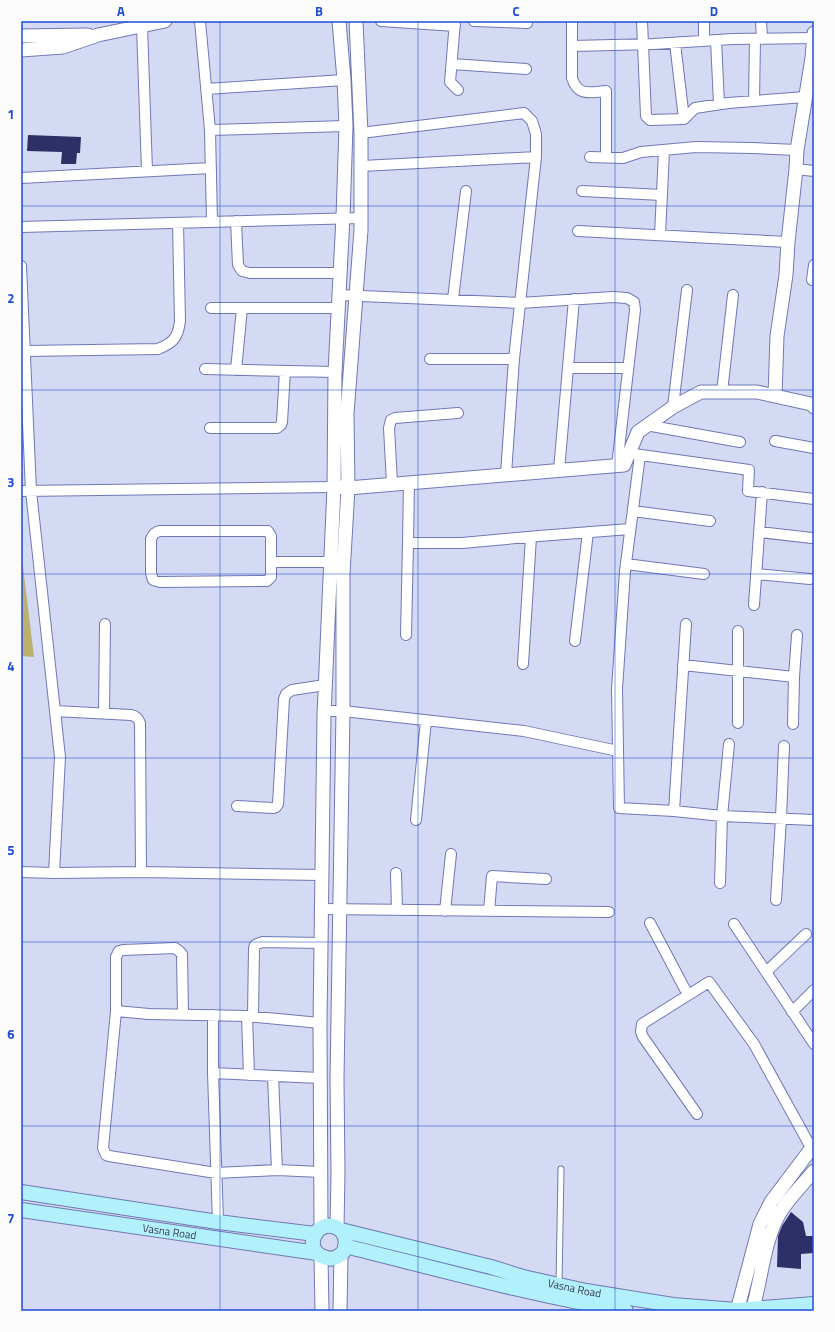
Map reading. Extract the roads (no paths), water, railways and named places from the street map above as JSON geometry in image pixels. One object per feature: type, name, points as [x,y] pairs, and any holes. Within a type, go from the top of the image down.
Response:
[{"type":"main road","name":"Vasna Road","points":[[21,1192],[218,1222],[318,1231]]},
{"type":"main road","name":"Vasna Road","points":[[21,1210],[319,1254]]},
{"type":"main road","points":[[328,1226],[339,1229],[346,1239],[343,1250],[335,1258],[319,1254],[313,1243],[318,1231],[328,1226]]},
{"type":"main road","name":"Vasna Road","points":[[339,1229],[491,1267],[523,1277],[586,1291],[674,1304],[737,1310],[753,1310],[814,1304]]},
{"type":"main road","name":"Vasna Road","points":[[343,1250],[487,1282],[585,1308],[626,1311]]},
{"type":"main road","points":[[487,1282],[491,1267]]},
{"type":"street","points":[[21,50],[63,47],[98,35],[165,21]]},
{"type":"street","points":[[200,21],[210,130],[212,222]]},
{"type":"street","points":[[318,1231],[321,1172],[320,943],[324,711],[334,487],[335,372],[346,126],[339,21]]},
{"type":"street","points":[[339,1229],[337,1079],[343,711],[343,574],[348,488],[347,414],[361,218],[362,166],[356,21]]},
{"type":"street","points":[[381,21],[455,24],[450,82],[458,90]]},
{"type":"street","points":[[474,21],[527,23]]},
{"type":"street","points":[[572,21],[572,78],[575,86],[580,91],[606,91],[606,157]]},
{"type":"street","points":[[642,21],[646,116],[650,120],[684,119],[695,108],[719,104],[805,97]]},
{"type":"street","points":[[704,21],[704,41]]},
{"type":"street","points":[[754,101],[762,21]]},
{"type":"street","points":[[142,26],[147,171]]},
{"type":"street","points":[[775,396],[777,336],[786,275],[797,150],[805,97],[813,63],[814,33]]},
{"type":"street","points":[[21,36],[62,34],[98,35]]},
{"type":"street","points":[[572,46],[643,45],[716,40],[814,38]]},
{"type":"street","points":[[716,40],[719,104]]},
{"type":"street","points":[[675,43],[684,119]]},
{"type":"street","points":[[452,64],[526,69]]},
{"type":"street","points":[[206,89],[344,80]]},
{"type":"street","points":[[361,133],[524,113],[532,121],[536,134],[536,158],[514,359],[506,474]]},
{"type":"street","points":[[210,130],[346,126]]},
{"type":"street","points":[[590,157],[623,158],[641,152],[696,147],[797,150]]},
{"type":"street","points":[[660,236],[664,151]]},
{"type":"street","points":[[362,166],[536,158]]},
{"type":"street","points":[[21,178],[211,168]]},
{"type":"street","points":[[796,169],[814,171]]},
{"type":"street","points":[[453,299],[466,191]]},
{"type":"street","points":[[582,191],[662,196]]},
{"type":"street","points":[[21,227],[361,218]]},
{"type":"street","points":[[236,221],[238,265],[242,271],[250,273],[340,273]]},
{"type":"street","points":[[25,351],[158,349],[168,345],[174,340],[179,332],[180,321],[178,222]]},
{"type":"street","points":[[578,231],[788,242]]},
{"type":"street","points":[[812,280],[814,265]]},
{"type":"street","points":[[21,266],[25,351],[23,367],[32,491],[60,757],[54,873]]},
{"type":"street","points":[[673,407],[687,290]]},
{"type":"street","points":[[722,392],[733,295]]},
{"type":"street","points":[[211,308],[242,308],[338,302],[355,296],[520,303],[574,299],[627,298],[634,302],[635,310],[617,466]]},
{"type":"street","points":[[559,470],[574,299]]},
{"type":"street","points":[[236,370],[242,308]]},
{"type":"street","points":[[430,359],[514,359]]},
{"type":"street","points":[[568,368],[628,368]]},
{"type":"street","points":[[205,369],[335,372]]},
{"type":"street","points":[[210,428],[278,428],[282,422],[285,371]]},
{"type":"street","points":[[814,407],[811,404],[757,392],[701,392],[673,407],[638,432],[634,454],[633,511],[626,564],[617,689],[619,808],[674,811],[722,816],[814,820]]},
{"type":"street","points":[[392,483],[389,428],[392,420],[395,418],[458,413]]},
{"type":"street","points":[[646,425],[740,442]]},
{"type":"street","points":[[774,441],[814,448]]},
{"type":"street","points":[[21,491],[348,488],[392,483],[617,466],[624,465],[634,454]]},
{"type":"street","points":[[634,454],[749,470],[748,491],[814,499]]},
{"type":"street","points":[[406,635],[408,482]]},
{"type":"street","points":[[754,605],[762,492]]},
{"type":"street","points":[[633,511],[710,521]]},
{"type":"street","points":[[408,543],[462,543],[630,529]]},
{"type":"street","points":[[160,531],[268,531],[271,536],[271,562],[271,577],[267,580],[160,582],[153,580],[151,573],[151,539],[155,532],[160,531]]},
{"type":"street","points":[[575,641],[588,532]]},
{"type":"street","points":[[759,532],[812,538]]},
{"type":"street","points":[[523,664],[531,537]]},
{"type":"street","points":[[271,562],[330,562]]},
{"type":"street","points":[[626,564],[704,574]]},
{"type":"street","points":[[756,574],[810,579]]},
{"type":"street","points":[[104,712],[105,624]]},
{"type":"street","points":[[674,811],[686,624]]},
{"type":"street","points":[[738,631],[738,723]]},
{"type":"street","points":[[793,724],[797,634]]},
{"type":"street","points":[[683,665],[794,677]]},
{"type":"street","points":[[237,806],[276,807],[278,804],[284,698],[286,694],[292,690],[325,685]]},
{"type":"street","points":[[55,711],[104,712],[135,715],[139,718],[141,872]]},
{"type":"street","points":[[324,711],[343,711],[528,732],[618,750]]},
{"type":"street","points":[[416,820],[426,720]]},
{"type":"street","points":[[720,883],[722,816],[729,744]]},
{"type":"street","points":[[776,900],[784,746]]},
{"type":"street","points":[[445,911],[451,854]]},
{"type":"street","points":[[21,872],[321,875]]},
{"type":"street","points":[[396,873],[397,910]]},
{"type":"street","points":[[490,912],[492,876],[546,879]]},
{"type":"street","points":[[321,908],[490,912],[609,912]]},
{"type":"street","points":[[650,922],[688,995]]},
{"type":"street","points":[[734,924],[814,1044]]},
{"type":"street","points":[[766,972],[806,934]]},
{"type":"street","points":[[249,1075],[250,1016],[255,945],[262,942],[320,943]]},
{"type":"street","points":[[183,1014],[182,954],[179,951],[175,948],[119,951],[116,957],[116,1011],[104,1152],[106,1155],[216,1173],[277,1170],[321,1172]]},
{"type":"street","points":[[697,1114],[643,1037],[642,1024],[709,982],[754,1044],[813,1148],[771,1202],[760,1224],[737,1310]]},
{"type":"street","points":[[792,1012],[814,990]]},
{"type":"street","points":[[116,1011],[250,1016],[320,1023]]},
{"type":"street","points":[[213,1015],[213,1073],[218,1222]]},
{"type":"street","points":[[213,1073],[320,1078]]},
{"type":"street","points":[[273,1076],[277,1170]]},
{"type":"street","points":[[753,1310],[769,1241],[774,1226],[787,1202],[814,1171]]},
{"type":"street","points":[[340,1311],[343,1250]]},
{"type":"street","points":[[319,1254],[322,1311]]},
{"type":"lane","points":[[559,1285],[561,1169]]}]
